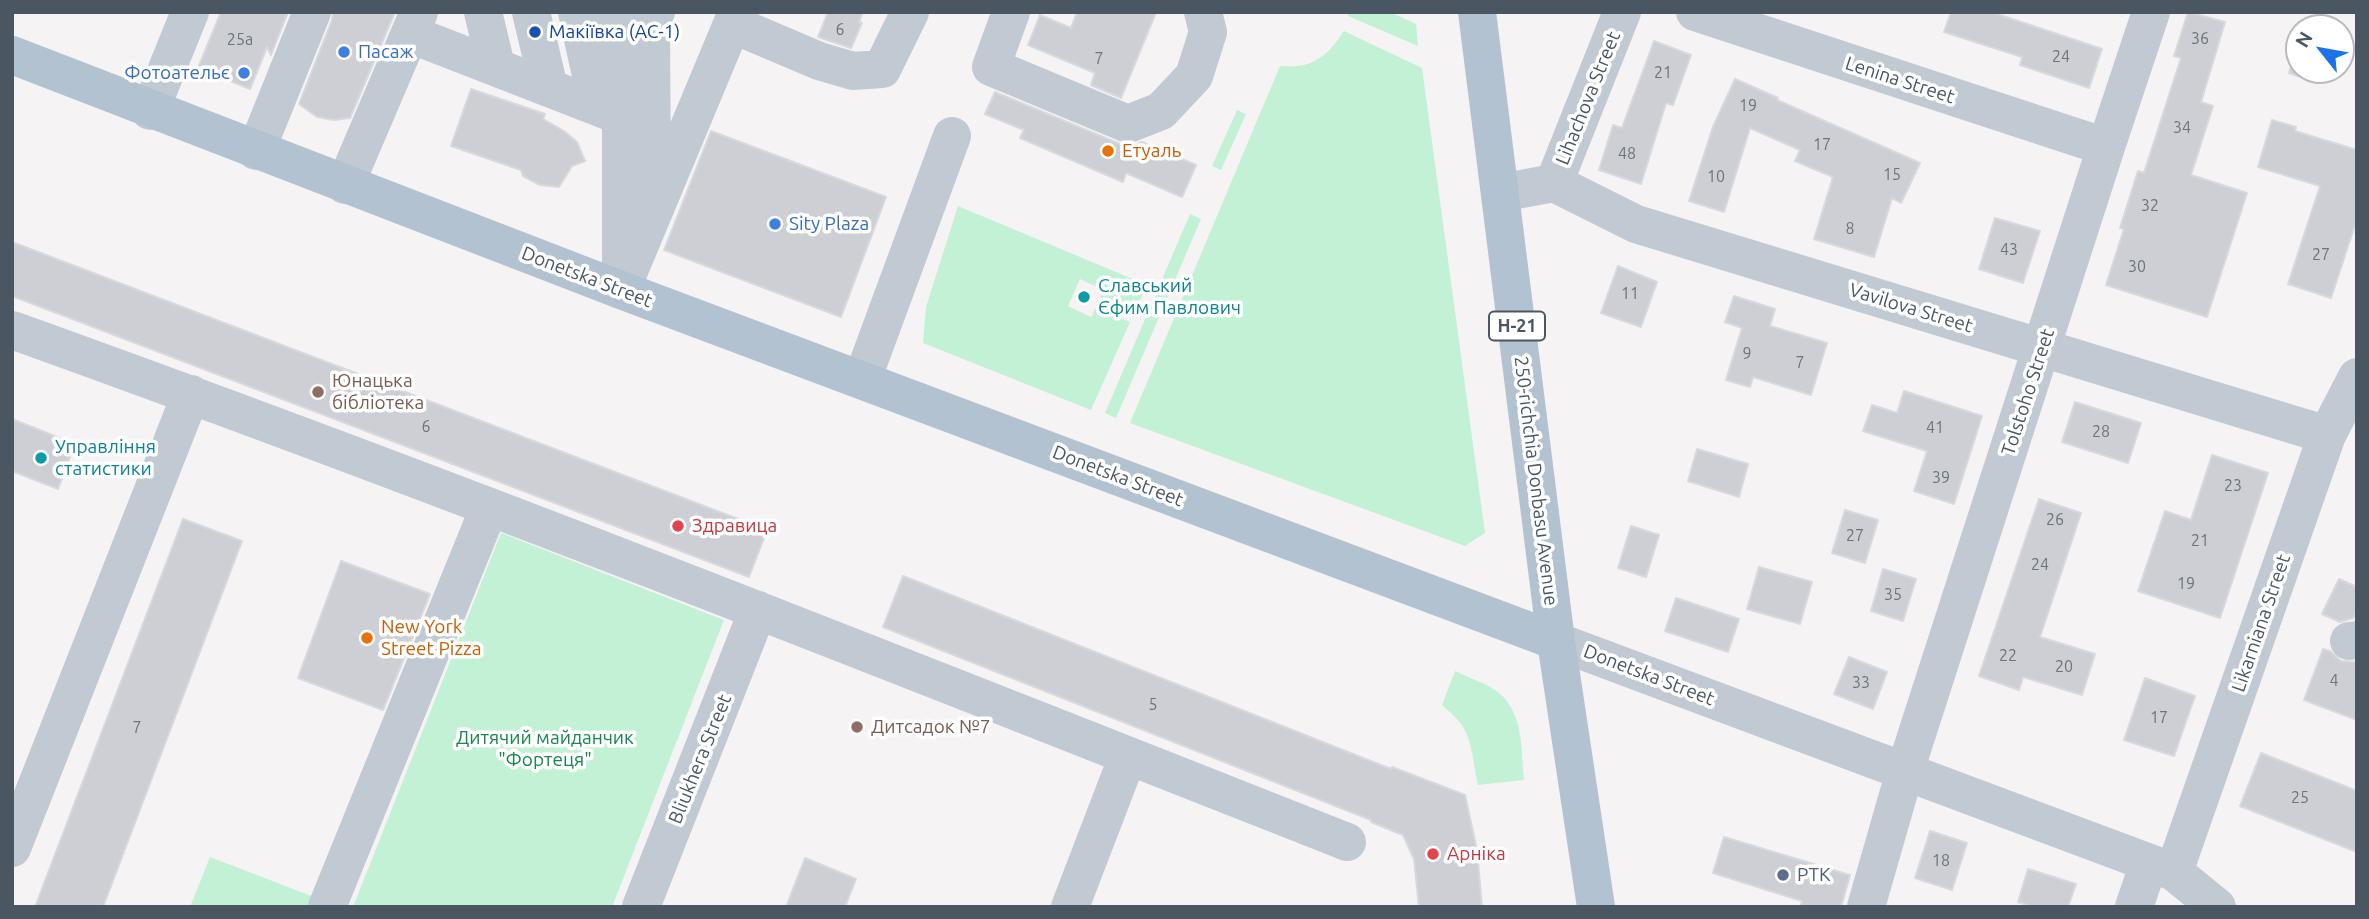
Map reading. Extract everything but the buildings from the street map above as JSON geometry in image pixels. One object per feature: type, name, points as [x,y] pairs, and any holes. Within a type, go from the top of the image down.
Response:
[{"type":"main road","name":"250-richchia Donbasu Avenue","points":[[1477,12],[1556,640],[1596,907]]},
{"type":"main road","name":"Donetska Street","points":[[12,55],[150,111],[621,290],[1556,640]]},
{"type":"street","points":[[150,111],[190,12]]},
{"type":"street","points":[[251,149],[300,12]]},
{"type":"street","points":[[251,149],[312,12]]},
{"type":"street","points":[[483,12],[561,92]]},
{"type":"street","points":[[508,12],[561,92]]},
{"type":"street","points":[[531,12],[561,92],[621,290]]},
{"type":"street","points":[[554,12],[561,92]]},
{"type":"street","points":[[561,92],[577,12]]},
{"type":"street","points":[[561,92],[621,20],[604,12]]},
{"type":"street","points":[[653,210],[651,23],[656,12]]},
{"type":"street","points":[[621,290],[734,18],[819,61],[853,71],[882,69],[910,12]]},
{"type":"street","points":[[1012,12],[991,67],[1128,124],[1161,111],[1194,76],[1208,33],[1203,12]]},
{"type":"street","name":"Lihachova Street","points":[[1555,183],[1622,12]]},
{"type":"street","name":"Lenina Street","points":[[1695,12],[2106,147]]},
{"type":"street","name":"Tolstoho Street","points":[[1866,907],[1905,771],[2151,12]]},
{"type":"street","points":[[345,185],[415,23],[561,92]]},
{"type":"street","points":[[862,380],[952,136]]},
{"type":"street","points":[[1500,192],[1555,183]]},
{"type":"street","name":"Vavilova Street","points":[[1555,183],[1636,224],[2327,435]]},
{"type":"street","points":[[12,330],[191,394],[758,610],[1347,842]]},
{"type":"street","name":"Likarniana Street","points":[[2134,907],[2162,868],[2327,435],[2357,377]]},
{"type":"street","points":[[16,829],[191,394]]},
{"type":"street","points":[[327,907],[489,508]]},
{"type":"street","name":"Bliukhera Street","points":[[641,907],[758,610]]},
{"type":"street","name":"Donetska Street","points":[[1556,640],[2162,868],[2217,907]]},
{"type":"street","points":[[1070,907],[1128,756]]},
{"type":"green space","points":[[1347,12],[1390,12],[1416,24],[1418,46],[1348,16]]},
{"type":"green space","points":[[1344,31],[1422,68],[1485,533],[1465,546],[1130,423],[1280,66],[1301,65],[1318,59]]},
{"type":"green space","points":[[1237,110],[1246,114],[1221,170],[1212,166]]},
{"type":"green space","points":[[958,206],[1147,285],[1134,313],[1100,297],[1103,290],[1080,279],[1068,306],[1091,317],[1096,307],[1130,322],[1091,410],[923,343],[926,307]]},
{"type":"green space","points":[[1190,214],[1201,219],[1116,418],[1105,413]]},
{"type":"green space","name":"Дитячий майданчик \"Фортеця\"","points":[[501,533],[724,620],[612,907],[353,907]]},
{"type":"green space","points":[[1455,671],[1489,686],[1499,693],[1513,711],[1520,733],[1524,780],[1478,785],[1466,732],[1442,705]]},
{"type":"green space","points":[[210,857],[314,897],[310,907],[190,907]]},
{"type":"place","name":"Макіївка (АС-1)","points":[[535,32]]},
{"type":"place","name":"Пасаж","points":[[344,52]]},
{"type":"place","name":"Фотоательє","points":[[244,73]]},
{"type":"place","name":"Етуаль","points":[[1108,151]]},
{"type":"place","name":"Sity Plaza","points":[[775,224]]},
{"type":"place","name":"Славський Єфим Павлович","points":[[1084,297]]},
{"type":"place","name":"Юнацька бібліотека","points":[[318,392]]},
{"type":"place","name":"Управління статистики","points":[[41,458]]},
{"type":"place","name":"Здравица","points":[[678,526]]},
{"type":"place","name":"New York Street Pizza","points":[[367,638]]},
{"type":"place","name":"Дитсадок №7","points":[[857,727]]},
{"type":"place","name":"Арніка","points":[[1433,854]]},
{"type":"place","name":"РТК","points":[[1783,875]]}]
